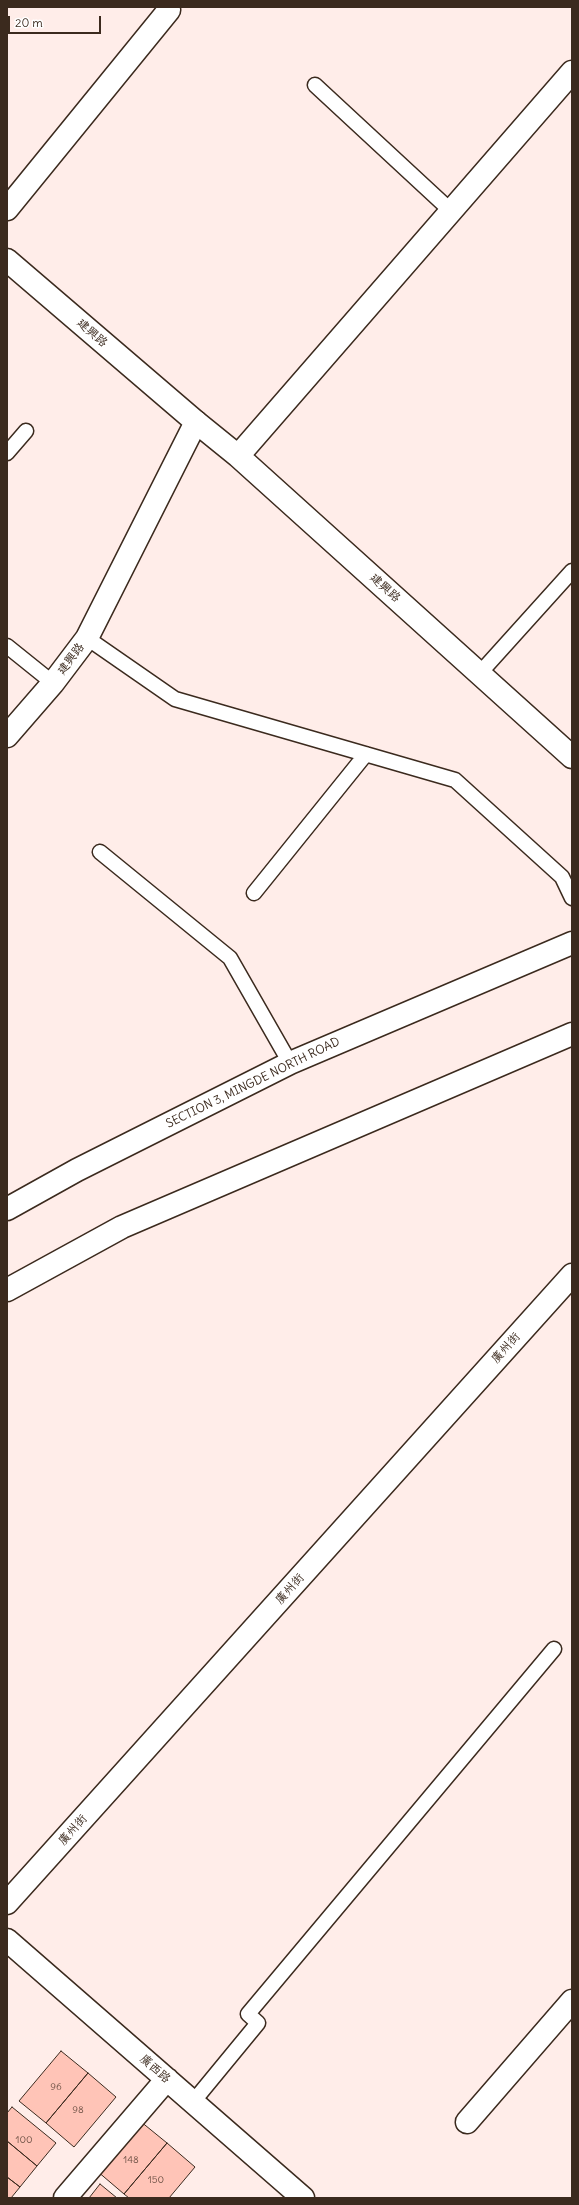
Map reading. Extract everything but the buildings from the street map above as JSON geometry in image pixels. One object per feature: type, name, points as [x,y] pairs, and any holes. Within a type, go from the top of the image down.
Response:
[{"type":"street","points":[[7,209],[169,10]]},
{"type":"street","points":[[238,456],[572,72]]},
{"type":"street","name":"建興路","points":[[7,260],[196,422],[238,456],[572,757]]},
{"type":"street","name":"建興路","points":[[7,736],[53,683],[87,638],[196,422]]},
{"type":"street","name":"SECTION 3, MINGDE NORTH ROAD","points":[[7,1209],[76,1170],[290,1063],[572,943]]},
{"type":"street","points":[[7,1290],[122,1227],[572,1034]]},
{"type":"street","name":"廣州街","points":[[7,1903],[572,1276]]},
{"type":"street","name":"廣西路","points":[[7,1940],[303,2198]]},
{"type":"street","points":[[467,2122],[572,2001]]},
{"type":"street","points":[[66,2198],[167,2079]]},
{"type":"lane","points":[[315,85],[451,211]]},
{"type":"lane","points":[[7,453],[26,431]]},
{"type":"lane","points":[[480,673],[572,571]]},
{"type":"lane","points":[[87,638],[175,699],[455,780],[562,878],[572,898]]},
{"type":"lane","points":[[7,646],[53,683]]},
{"type":"lane","points":[[254,893],[366,754]]},
{"type":"lane","points":[[100,852],[230,958],[290,1063]]},
{"type":"lane","points":[[193,2102],[258,2023],[248,2014],[554,1649]]}]
